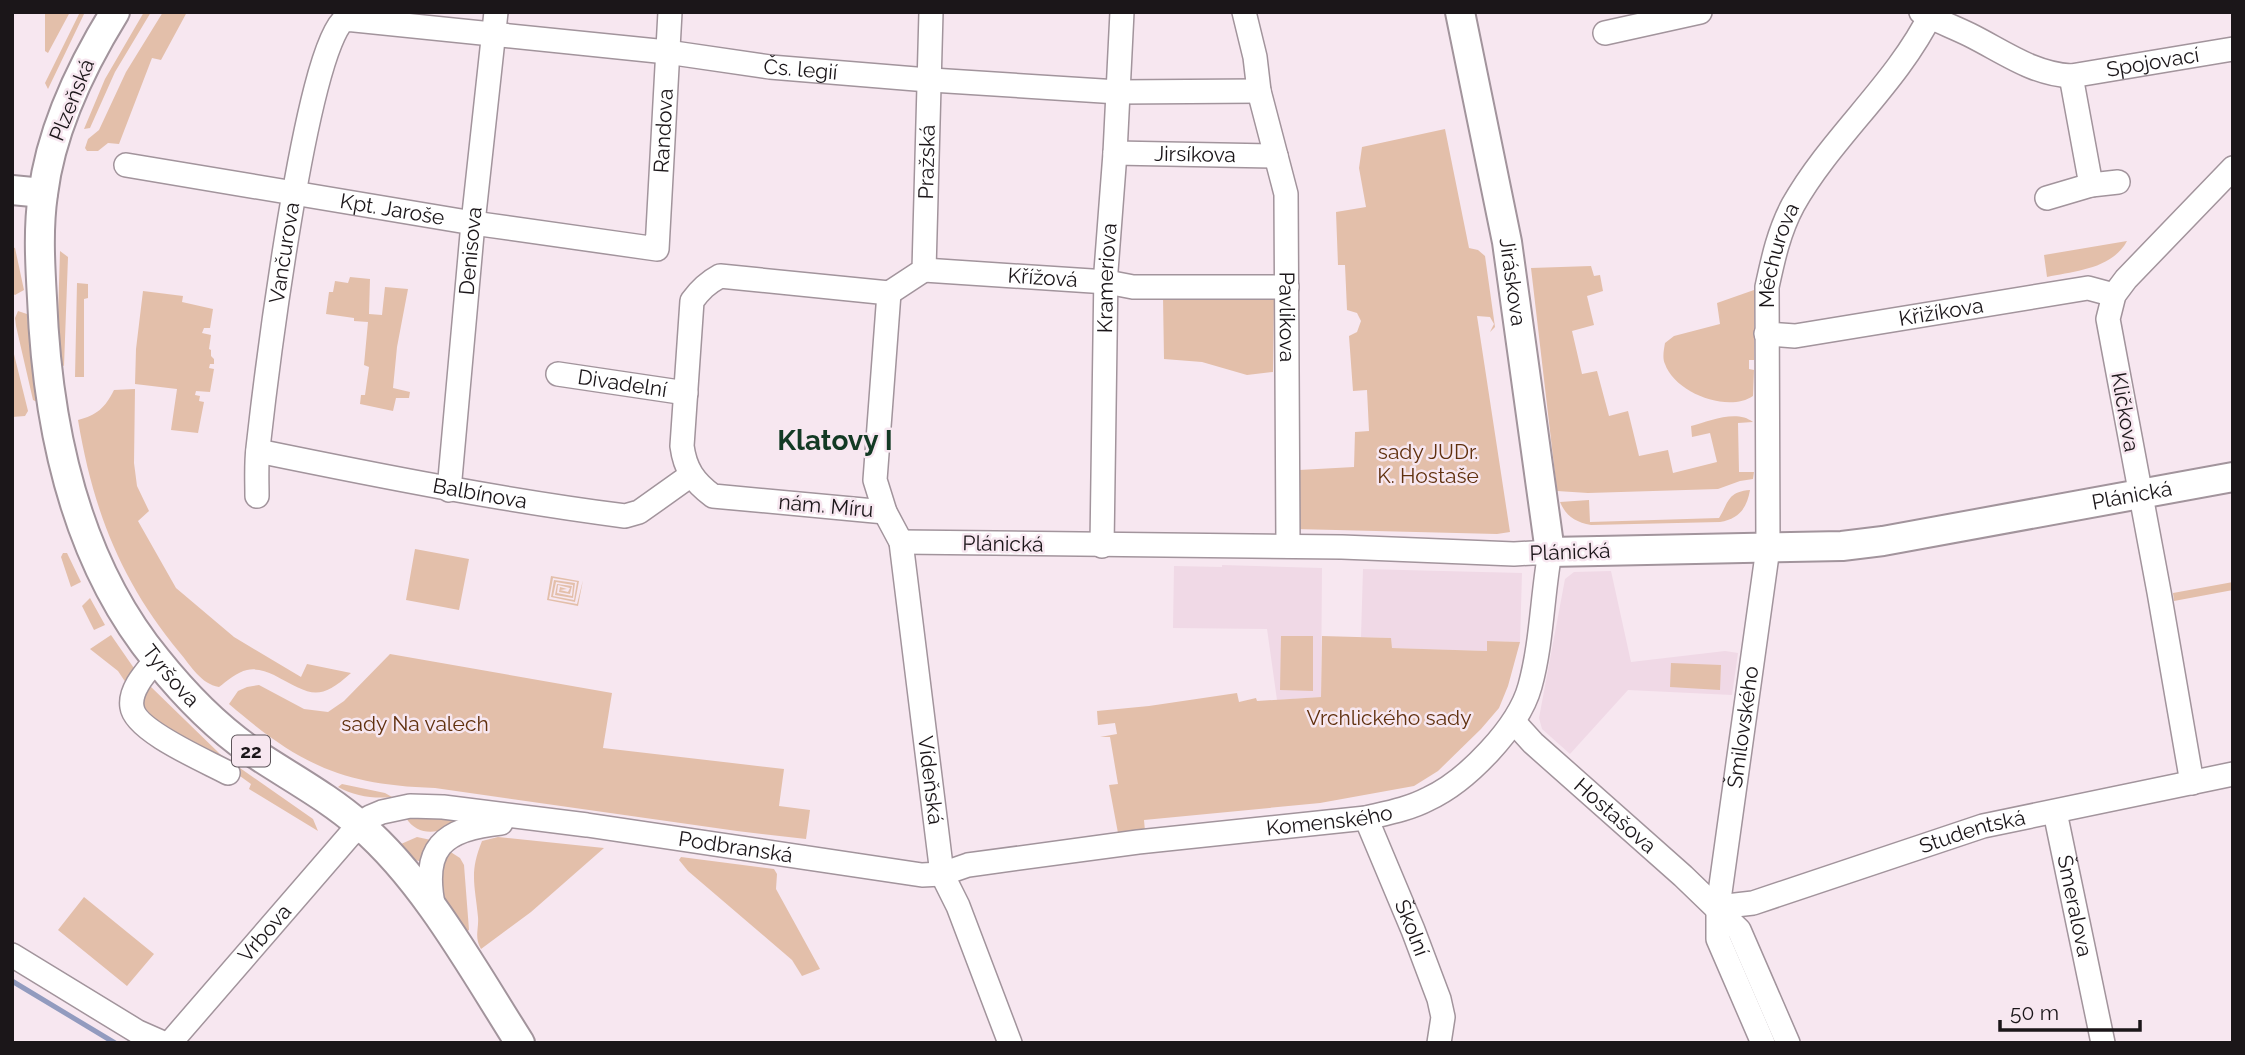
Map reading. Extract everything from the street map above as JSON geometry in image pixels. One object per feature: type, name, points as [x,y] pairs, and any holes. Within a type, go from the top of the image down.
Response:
[{"type":"main road","name":"Plzeňská","points":[[43,193],[65,110],[82,71],[115,12]]},
{"type":"main road","name":"Jiráskova","points":[[1460,12],[1507,242],[1550,552]]},
{"type":"main road","points":[[12,190],[43,193]]},
{"type":"main road","name":"Tyršova","points":[[43,193],[40,252],[44,357],[54,416],[79,521],[96,563],[132,627],[189,698],[252,752],[324,797],[360,824],[394,858],[435,912],[520,1043]]},
{"type":"main road","name":"Plánická","points":[[1550,552],[1842,546],[1883,541],[2233,477]]},
{"type":"street","name":"Randova","points":[[657,249],[670,12]]},
{"type":"street","name":"Pražská","points":[[924,271],[932,12]]},
{"type":"street","name":"Krameriova","points":[[1102,546],[1106,271],[1122,12]]},
{"type":"street","name":"Pavlíkova","points":[[1244,12],[1255,57],[1259,92],[1286,194],[1289,546]]},
{"type":"street","points":[[1605,33],[1700,12]]},
{"type":"street","name":"Spojovací","points":[[1928,14],[2035,70],[2054,75],[2071,76],[2233,49]]},
{"type":"street","name":"Měchurova","points":[[1768,548],[1767,287],[1776,245],[1792,208],[1809,180],[1911,51],[1928,14]]},
{"type":"street","name":"Čs. legií","points":[[345,19],[494,23],[770,67],[930,80],[1118,92],[1259,92]]},
{"type":"street","name":"Vančurova","points":[[257,496],[258,451],[293,194],[315,86],[335,28],[345,19]]},
{"type":"street","name":"Denisova","points":[[449,490],[494,23]]},
{"type":"street","points":[[2071,76],[2091,185]]},
{"type":"street","name":"Jirsíkova","points":[[1115,153],[1276,156]]},
{"type":"street","name":"Kpt. Jaroše","points":[[126,164],[473,223],[657,249]]},
{"type":"street","points":[[2114,295],[2126,279],[2233,168]]},
{"type":"street","points":[[2047,198],[2091,185],[2118,182]]},
{"type":"street","points":[[691,475],[684,460],[682,446],[692,302],[701,288],[720,276],[889,293],[924,271]]},
{"type":"street","name":"Křížová","points":[[924,271],[1107,282],[1133,287],[1287,287]]},
{"type":"street","name":"Křižíkova","points":[[1766,334],[1795,337],[2088,288],[2114,295]]},
{"type":"street","name":"nám. Míru","points":[[691,475],[713,496],[884,512],[875,480],[889,293]]},
{"type":"street","name":"Kličkova","points":[[2114,295],[2108,319],[2192,783]]},
{"type":"street","name":"Divadelní","points":[[558,374],[686,393]]},
{"type":"street","name":"Balbínova","points":[[258,451],[449,490],[625,516],[639,512],[691,475]]},
{"type":"street","name":"Vídeňská","points":[[884,512],[901,542],[942,874],[957,905],[1010,1043]]},
{"type":"street","name":"Plánická","points":[[901,542],[1289,546],[1514,554],[1550,552]]},
{"type":"street","name":"Šmilovského","points":[[1763,1043],[1718,939],[1718,907],[1768,548]]},
{"type":"street","name":"Komenského","points":[[942,874],[968,865],[1111,846],[1366,818],[1401,810],[1429,799],[1450,786],[1475,764],[1514,722],[1530,687],[1539,647],[1550,552]]},
{"type":"street","points":[[156,660],[132,695],[134,715],[153,732],[228,773]]},
{"type":"street","name":"Hostašova","points":[[1514,722],[1718,907],[1739,930],[1788,1043]]},
{"type":"street","name":"Studentská","points":[[1718,907],[1753,903],[1983,826],[2233,774]]},
{"type":"street","name":"Podbranská","points":[[360,824],[382,812],[410,806],[443,807],[587,825],[895,872],[942,874]]},
{"type":"street","name":"Šmeralova","points":[[2055,812],[2103,1043]]},
{"type":"street","name":"Školní","points":[[1366,818],[1439,999],[1443,1017],[1439,1043]]},
{"type":"street","name":"Podbranská","points":[[435,912],[429,872],[442,843],[454,833],[474,825],[530,819]]},
{"type":"street","name":"Vrbova","points":[[170,1043],[327,858],[360,824]]},
{"type":"street","points":[[12,955],[138,1032],[163,1043]]},
{"type":"shaded area","points":[[1174,566],[1322,568],[1321,697],[1277,700],[1267,629],[1173,628]]},
{"type":"shaded area","points":[[1363,569],[1522,573],[1520,642],[1487,641],[1487,651],[1391,648],[1391,638],[1361,637]]},
{"type":"shaded area","points":[[1611,571],[1631,662],[1725,651],[1738,653],[1732,695],[1628,690],[1570,754],[1542,729],[1539,718],[1565,579],[1574,572]]},
{"type":"green space","points":[[45,12],[70,12],[48,53],[45,51]]},
{"type":"green space","points":[[80,12],[85,12],[48,89],[45,83]]},
{"type":"green space","points":[[144,12],[151,12],[115,72],[90,128],[84,129],[105,79]]},
{"type":"green space","points":[[163,12],[187,12],[161,60],[152,58],[119,144],[108,143],[98,151],[87,151],[85,148],[88,139],[99,130],[126,72]]},
{"type":"green space","name":"sady JUDr. K. Hostaše","points":[[1445,129],[1469,248],[1478,250],[1485,256],[1495,327],[1490,332],[1494,324],[1490,317],[1477,316],[1510,532],[1497,534],[1295,529],[1299,470],[1354,467],[1355,432],[1369,431],[1367,390],[1353,391],[1349,336],[1357,332],[1361,321],[1357,313],[1347,310],[1345,265],[1338,265],[1336,212],[1366,207],[1359,168],[1362,147]]},
{"type":"green space","points":[[2127,241],[2112,258],[2102,263],[2047,277],[2044,255]]},
{"type":"green space","points":[[12,247],[15,248],[24,290],[15,295],[12,293]]},
{"type":"green space","points":[[60,251],[68,257],[64,366],[58,317]]},
{"type":"green space","points":[[1591,266],[1594,276],[1600,275],[1603,291],[1587,296],[1594,325],[1572,331],[1582,374],[1597,371],[1609,416],[1628,411],[1639,456],[1668,450],[1673,473],[1717,462],[1710,433],[1692,437],[1691,426],[1723,417],[1739,416],[1753,422],[1738,423],[1739,472],[1754,472],[1753,479],[1718,489],[1588,493],[1557,491],[1531,268]]},
{"type":"green space","points":[[350,277],[370,279],[369,314],[382,315],[385,287],[408,289],[397,347],[393,388],[410,392],[409,398],[396,398],[393,411],[360,404],[361,395],[365,395],[369,367],[364,365],[368,322],[326,314],[329,292],[333,292],[335,281],[348,283]]},
{"type":"green space","points":[[77,283],[88,284],[88,298],[84,299],[84,377],[75,377]]},
{"type":"green space","points":[[1754,290],[1754,360],[1749,360],[1749,369],[1754,370],[1753,396],[1742,401],[1717,401],[1679,384],[1664,362],[1665,343],[1674,336],[1720,324],[1717,303]]},
{"type":"green space","points":[[143,291],[183,296],[182,302],[213,309],[210,328],[204,328],[202,333],[211,335],[209,349],[214,364],[210,364],[209,368],[214,369],[210,392],[196,391],[195,395],[200,396],[199,401],[204,402],[198,433],[171,430],[177,389],[135,384]]},
{"type":"green space","points":[[1163,297],[1274,297],[1273,372],[1247,375],[1202,362],[1164,359]]},
{"type":"green space","points":[[18,311],[27,314],[37,402],[33,400],[16,326]]},
{"type":"green space","points":[[12,346],[28,411],[25,416],[12,417]]},
{"type":"green space","points":[[135,389],[134,463],[137,486],[149,511],[138,521],[176,588],[234,637],[301,677],[307,664],[351,673],[330,689],[322,692],[305,691],[268,672],[254,669],[232,677],[219,687],[213,685],[197,674],[141,599],[101,515],[78,420],[100,410],[114,390]]},
{"type":"green space","points":[[1750,490],[1741,512],[1720,522],[1591,525],[1572,518],[1560,502],[1589,500],[1590,522],[1719,518],[1733,496]]},
{"type":"green space","points":[[415,549],[469,559],[459,610],[406,600]]},
{"type":"green space","points":[[63,553],[67,553],[81,582],[71,587],[61,557]]},
{"type":"green space","points":[[551,576],[579,581],[575,602],[551,597],[554,580],[575,583],[573,598],[555,595],[557,584],[572,586],[570,594],[559,592],[560,587],[567,589],[560,590],[568,592],[570,588],[558,585],[557,593],[572,596],[573,585],[556,582],[553,596],[574,600],[577,582],[553,578],[549,599],[577,604],[583,580],[578,606],[547,600]]},
{"type":"green space","points":[[2233,582],[2233,590],[2174,601],[2173,593]]},
{"type":"green space","points":[[90,598],[105,625],[94,630],[82,606]]},
{"type":"green space","points":[[111,635],[138,674],[128,686],[118,671],[90,649]]},
{"type":"green space","points":[[1281,636],[1313,636],[1313,691],[1280,690]]},
{"type":"green space","name":"Vrchlického sady","points":[[1322,636],[1391,638],[1392,648],[1487,651],[1487,641],[1520,642],[1499,708],[1438,771],[1414,786],[1320,803],[1144,820],[1146,842],[1124,844],[1130,831],[1118,833],[1109,785],[1118,784],[1110,737],[1100,737],[1117,734],[1115,723],[1098,725],[1097,711],[1237,693],[1239,702],[1256,698],[1257,701],[1321,697]]},
{"type":"green space","name":"sady Na valech","points":[[390,654],[612,693],[603,748],[784,769],[779,806],[810,810],[806,839],[435,788],[402,786],[347,776],[300,756],[254,725],[229,704],[238,691],[259,685],[304,709],[328,712],[344,701]]},
{"type":"green space","points":[[1671,663],[1721,665],[1720,690],[1670,687]]},
{"type":"green space","points":[[149,685],[220,754],[313,819],[318,831],[249,789],[251,784],[156,720],[143,706],[142,695]]},
{"type":"green space","points":[[342,784],[385,793],[392,797],[357,795],[338,787]]},
{"type":"green space","points":[[456,817],[457,820],[444,829],[430,832],[411,824],[406,818]]},
{"type":"green space","points":[[417,837],[431,840],[422,862],[415,860],[401,844]]},
{"type":"green space","points":[[498,837],[604,848],[531,912],[481,949],[477,937],[475,862],[482,841]]},
{"type":"green space","points":[[449,851],[460,858],[464,865],[469,930],[463,934],[436,879]]},
{"type":"green space","points":[[681,857],[774,869],[777,874],[776,889],[820,969],[802,976],[792,960],[688,871],[679,860]]},
{"type":"green space","points":[[84,897],[154,954],[127,986],[58,930]]},
{"type":"waterway","points":[[12,981],[115,1043]]},
{"type":"district","name":"Klatovy I","points":[[835,440]]}]
